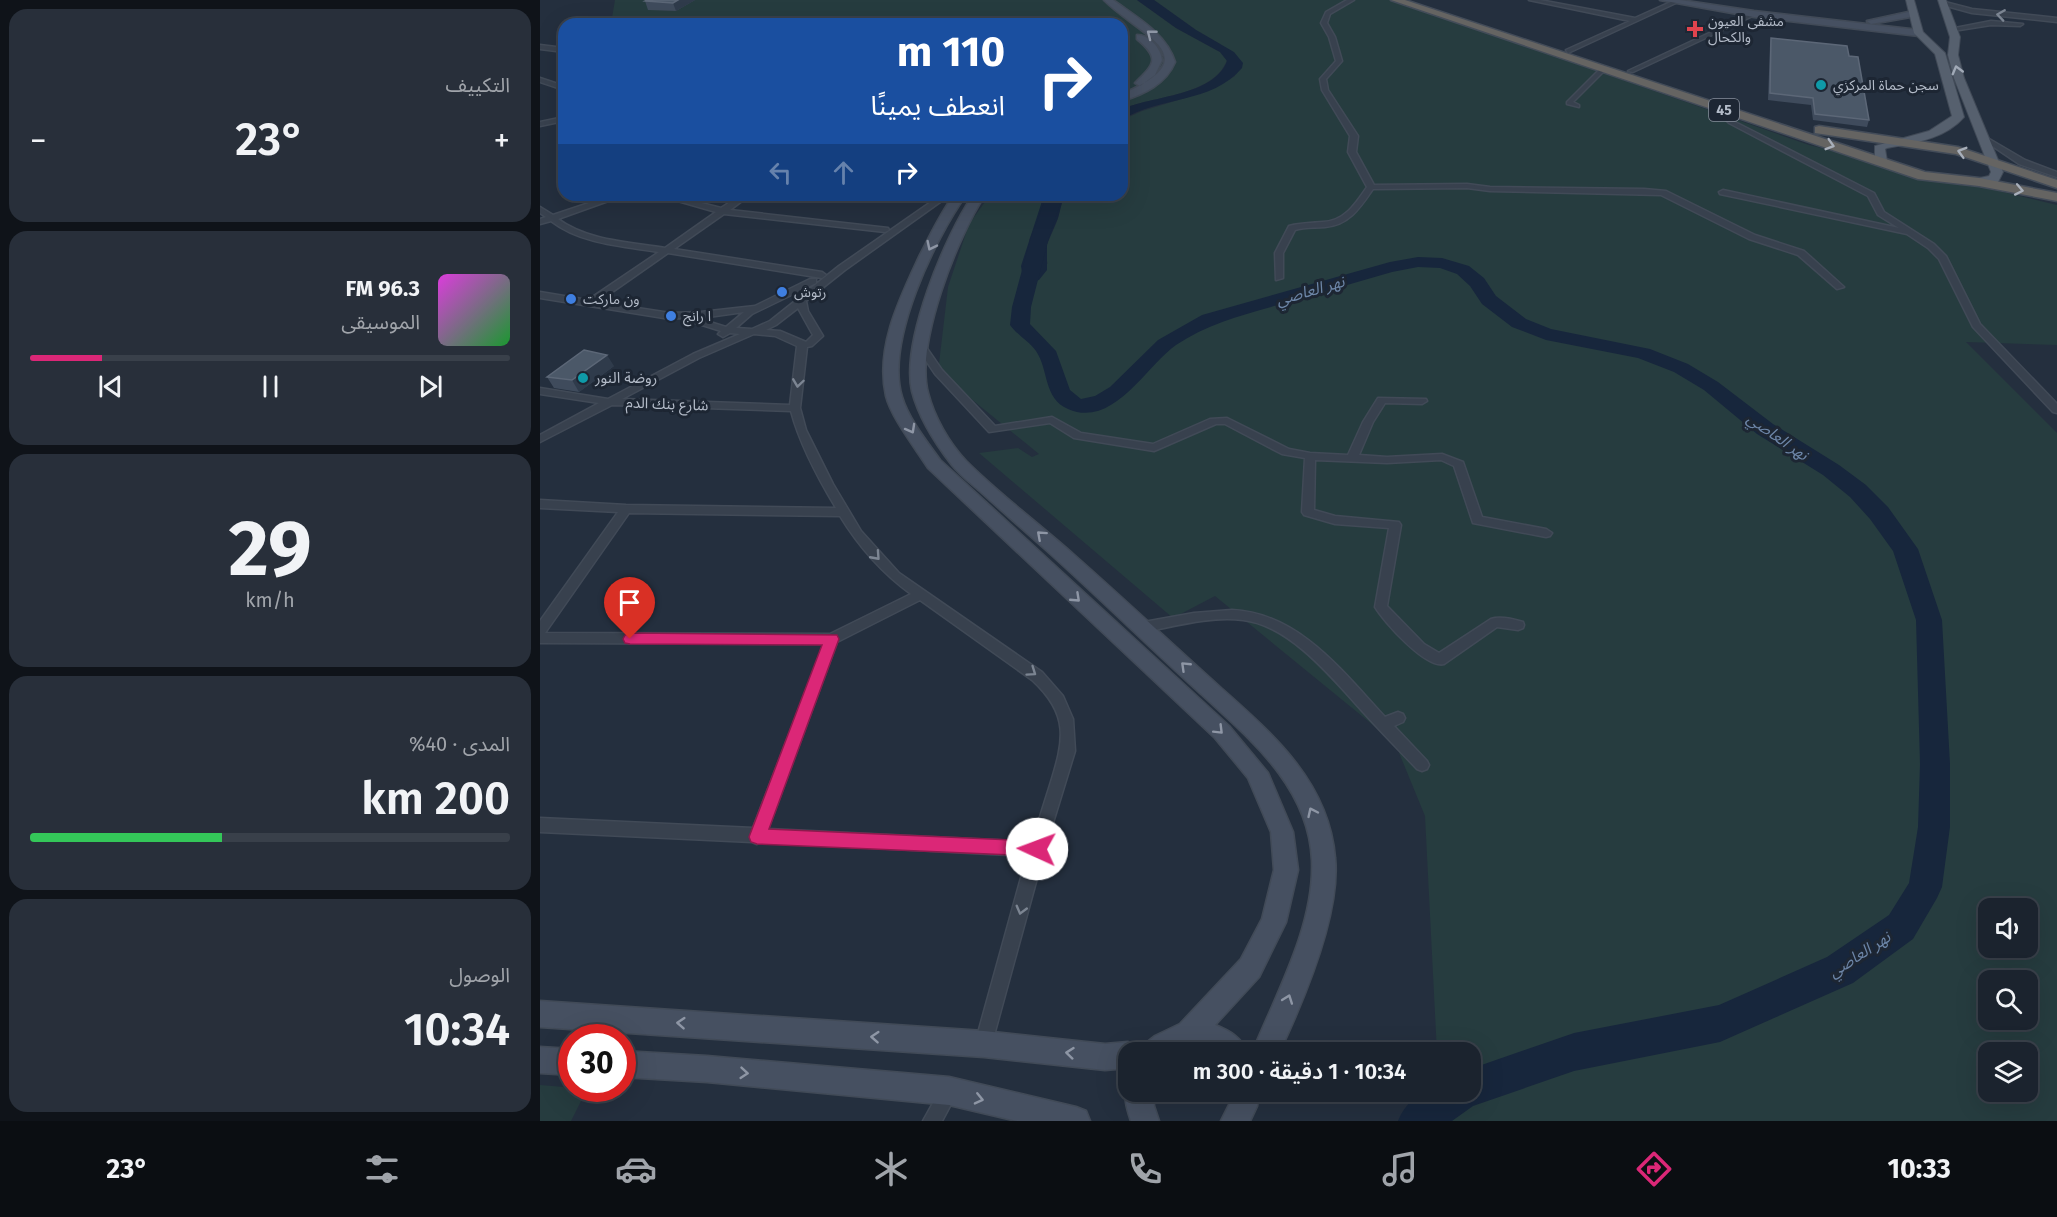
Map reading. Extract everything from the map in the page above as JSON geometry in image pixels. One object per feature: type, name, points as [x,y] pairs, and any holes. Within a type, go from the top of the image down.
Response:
[{"type":"highway","name":"45","points":[[1396,0],[1923,176],[1979,182],[2057,197]]},
{"type":"highway","name":"45","points":[[1414,0],[1791,124],[1830,133],[1958,151],[2057,184]]},
{"type":"main road","points":[[1095,0],[1117,18]]},
{"type":"main road","points":[[1108,0],[1164,45],[1171,58],[1170,67],[1162,79],[1128,96]]},
{"type":"main road","points":[[1664,0],[1754,14],[1919,33],[1942,39],[1954,33]]},
{"type":"main road","points":[[1881,161],[1879,148],[1938,131],[1958,117],[1940,53],[1919,33],[1913,14],[1912,0]]},
{"type":"main road","points":[[1940,2],[1954,33],[1953,55],[1959,78],[1972,116],[1984,138],[1997,172],[1994,179],[1979,182]]},
{"type":"main road","points":[[1721,8],[1854,21],[1913,14]]},
{"type":"main road","points":[[1128,28],[1156,51],[1156,64],[1150,75],[1128,88]]},
{"type":"main road","points":[[951,201],[903,305],[891,357],[894,397],[908,424],[934,464],[1222,732],[1257,772],[1282,832],[1286,870],[1274,922],[1250,968],[1189,1034]]},
{"type":"main road","points":[[976,201],[959,225],[943,263],[917,365],[927,411],[941,441],[960,464],[1144,627],[1274,752],[1297,779],[1316,821],[1324,860],[1322,896],[1308,945],[1270,1042]]},
{"type":"main road","points":[[540,1014],[984,1044],[1105,1057],[1118,1056]]},
{"type":"main road","points":[[1169,1042],[1176,1037],[1189,1034],[1214,1037],[1224,1042]]},
{"type":"main road","points":[[540,1060],[558,1061]]},
{"type":"main road","points":[[636,1066],[707,1069],[948,1091],[1076,1121]]},
{"type":"main road","points":[[1140,1102],[1145,1121]]},
{"type":"main road","points":[[1235,1121],[1244,1102]]},
{"type":"street","points":[[1350,0],[1328,13],[1324,23],[1333,33],[1334,50],[1339,61],[1323,79],[1325,90],[1354,136],[1352,153],[1371,187]]},
{"type":"street","points":[[1532,0],[1636,20]]},
{"type":"street","points":[[1568,51],[1678,1]]},
{"type":"street","points":[[1940,2],[1972,10],[2057,20]]},
{"type":"street","points":[[1631,71],[1754,14]]},
{"type":"street","points":[[1954,33],[1991,23],[2057,27]]},
{"type":"street","points":[[540,42],[558,44]]},
{"type":"street","points":[[540,47],[558,49]]},
{"type":"street","points":[[1577,106],[1569,103],[1603,69]]},
{"type":"street","points":[[540,80],[558,86]]},
{"type":"street","points":[[1715,106],[1731,122],[1871,195],[1881,213],[1931,246],[1943,258],[1976,325],[2057,410]]},
{"type":"street","points":[[540,124],[558,120]]},
{"type":"street","points":[[1984,138],[2022,162],[2057,175]]},
{"type":"street","points":[[1371,187],[1467,186],[1490,189],[1663,193],[1752,237],[1801,253],[1840,287]]},
{"type":"street","points":[[1279,278],[1279,253],[1292,228],[1304,224],[1330,224],[1347,217],[1371,187]]},
{"type":"street","points":[[1723,192],[1911,234]]},
{"type":"street","points":[[540,222],[603,201]]},
{"type":"street","points":[[683,201],[722,212],[885,230]]},
{"type":"street","points":[[590,303],[738,201]]},
{"type":"street","points":[[696,356],[758,307],[799,289],[822,275],[926,201]]},
{"type":"street","points":[[540,439],[696,356],[755,332],[779,318],[801,299],[945,201]]},
{"type":"street","points":[[540,209],[567,229],[601,240],[822,275]]},
{"type":"street","points":[[540,295],[682,316],[727,330],[777,333],[802,345],[809,344],[818,336],[802,313],[801,299]]},
{"type":"street","points":[[682,316],[758,307],[776,309],[781,314],[779,318]]},
{"type":"street","points":[[802,345],[795,408],[812,457],[842,512],[874,555],[895,576],[1037,676],[1053,692],[1065,712],[1069,736],[1068,751],[1037,849],[984,1044]]},
{"type":"street","points":[[921,346],[938,372],[993,430],[1053,420],[1078,436],[1154,448],[1214,421],[1227,421],[1286,452],[1310,456],[1387,460],[1442,457],[1459,464],[1477,520],[1546,533]]},
{"type":"street","name":"شارع بنك الدم","points":[[540,391],[611,402],[795,408]]},
{"type":"street","points":[[1352,458],[1368,422],[1382,400],[1422,400]]},
{"type":"street","points":[[1310,456],[1308,512],[1335,520],[1395,525],[1381,607],[1419,648],[1439,660],[1495,622],[1518,625]]},
{"type":"street","points":[[540,504],[626,509],[842,512]]},
{"type":"street","points":[[540,631],[626,509]]},
{"type":"street","points":[[540,638],[832,639],[920,595]]},
{"type":"street","points":[[540,610],[554,611]]},
{"type":"street","points":[[1144,627],[1214,615],[1246,615],[1268,620],[1316,656],[1422,765]]},
{"type":"street","points":[[757,837],[832,639]]},
{"type":"street","points":[[1383,723],[1398,718]]},
{"type":"street","points":[[540,825],[1037,849]]},
{"type":"street","points":[[932,1121],[948,1091]]},
{"type":"green space","points":[[615,0],[1137,0],[1176,28],[1220,52],[1227,60],[1220,72],[1196,88],[1128,107],[1128,18],[612,18]]},
{"type":"green space","points":[[1154,0],[1394,0],[1809,145],[2057,205],[2057,345],[1966,342],[2057,433],[2057,1121],[1441,1121],[1440,1102],[1481,1102],[1481,1042],[1436,1042],[1425,816],[1395,743],[1215,596],[1173,618],[979,453],[1018,448],[1032,457],[1039,454],[938,372],[948,287],[969,224],[986,201],[1042,201],[1029,240],[1048,264],[1047,247],[1062,201],[1128,201],[1128,117],[1208,91],[1235,76],[1220,44]]},
{"type":"green space","points":[[540,1085],[558,1087],[558,1102],[580,1102],[571,1121],[540,1121]]},
{"type":"water","points":[[1137,0],[1154,0],[1196,30],[1234,52],[1243,63],[1242,68],[1230,80],[1216,88],[1152,107],[1128,117],[1128,107],[1181,93],[1209,81],[1220,73],[1227,61],[1220,52],[1176,28]]},
{"type":"water","points":[[1042,201],[1062,201],[1047,244],[1047,270],[1039,280],[1029,283],[1023,279],[1021,266]]},
{"type":"building","points":[[678,0],[673,3],[645,1]]},
{"type":"building","name":"سجن حماة المركزي","points":[[1771,38],[1847,46],[1849,56],[1858,57],[1869,120],[1815,114],[1813,98],[1770,93]]},
{"type":"building","points":[[584,350],[607,355],[572,380],[547,377]]},
{"type":"waterway","name":"نهر العاصي","points":[[1053,201],[1040,237],[1021,307],[1020,325],[1046,351],[1059,390],[1075,404],[1089,406],[1103,401],[1131,379],[1165,344],[1209,319],[1390,267],[1418,262],[1442,263],[1463,270],[1477,282],[1489,300],[1519,323],[1546,334],[1643,353],[1681,368],[1711,386],[1765,429],[1831,470],[1858,491],[1879,513],[1905,549],[1929,620],[1935,764],[1934,827],[1925,887],[1901,927],[1840,970],[1720,1023],[1574,1052],[1481,1084]]},
{"type":"waterway","name":"نهر العاصي","points":[[1418,1121],[1446,1102]]},
{"type":"place","name":"مشفى العيون والكحال","points":[[1695,29]]},
{"type":"place","name":"سجن حماة المركزي","points":[[1821,85]]},
{"type":"place","name":"رتوش","points":[[782,292]]},
{"type":"place","name":"ون ماركت","points":[[571,299]]},
{"type":"place","name":"ا رانج","points":[[671,316]]},
{"type":"place","name":"روضة النور","points":[[583,378]]},
{"type":"route","points":[[630,639],[832,639],[757,837],[1037,849]]}]
